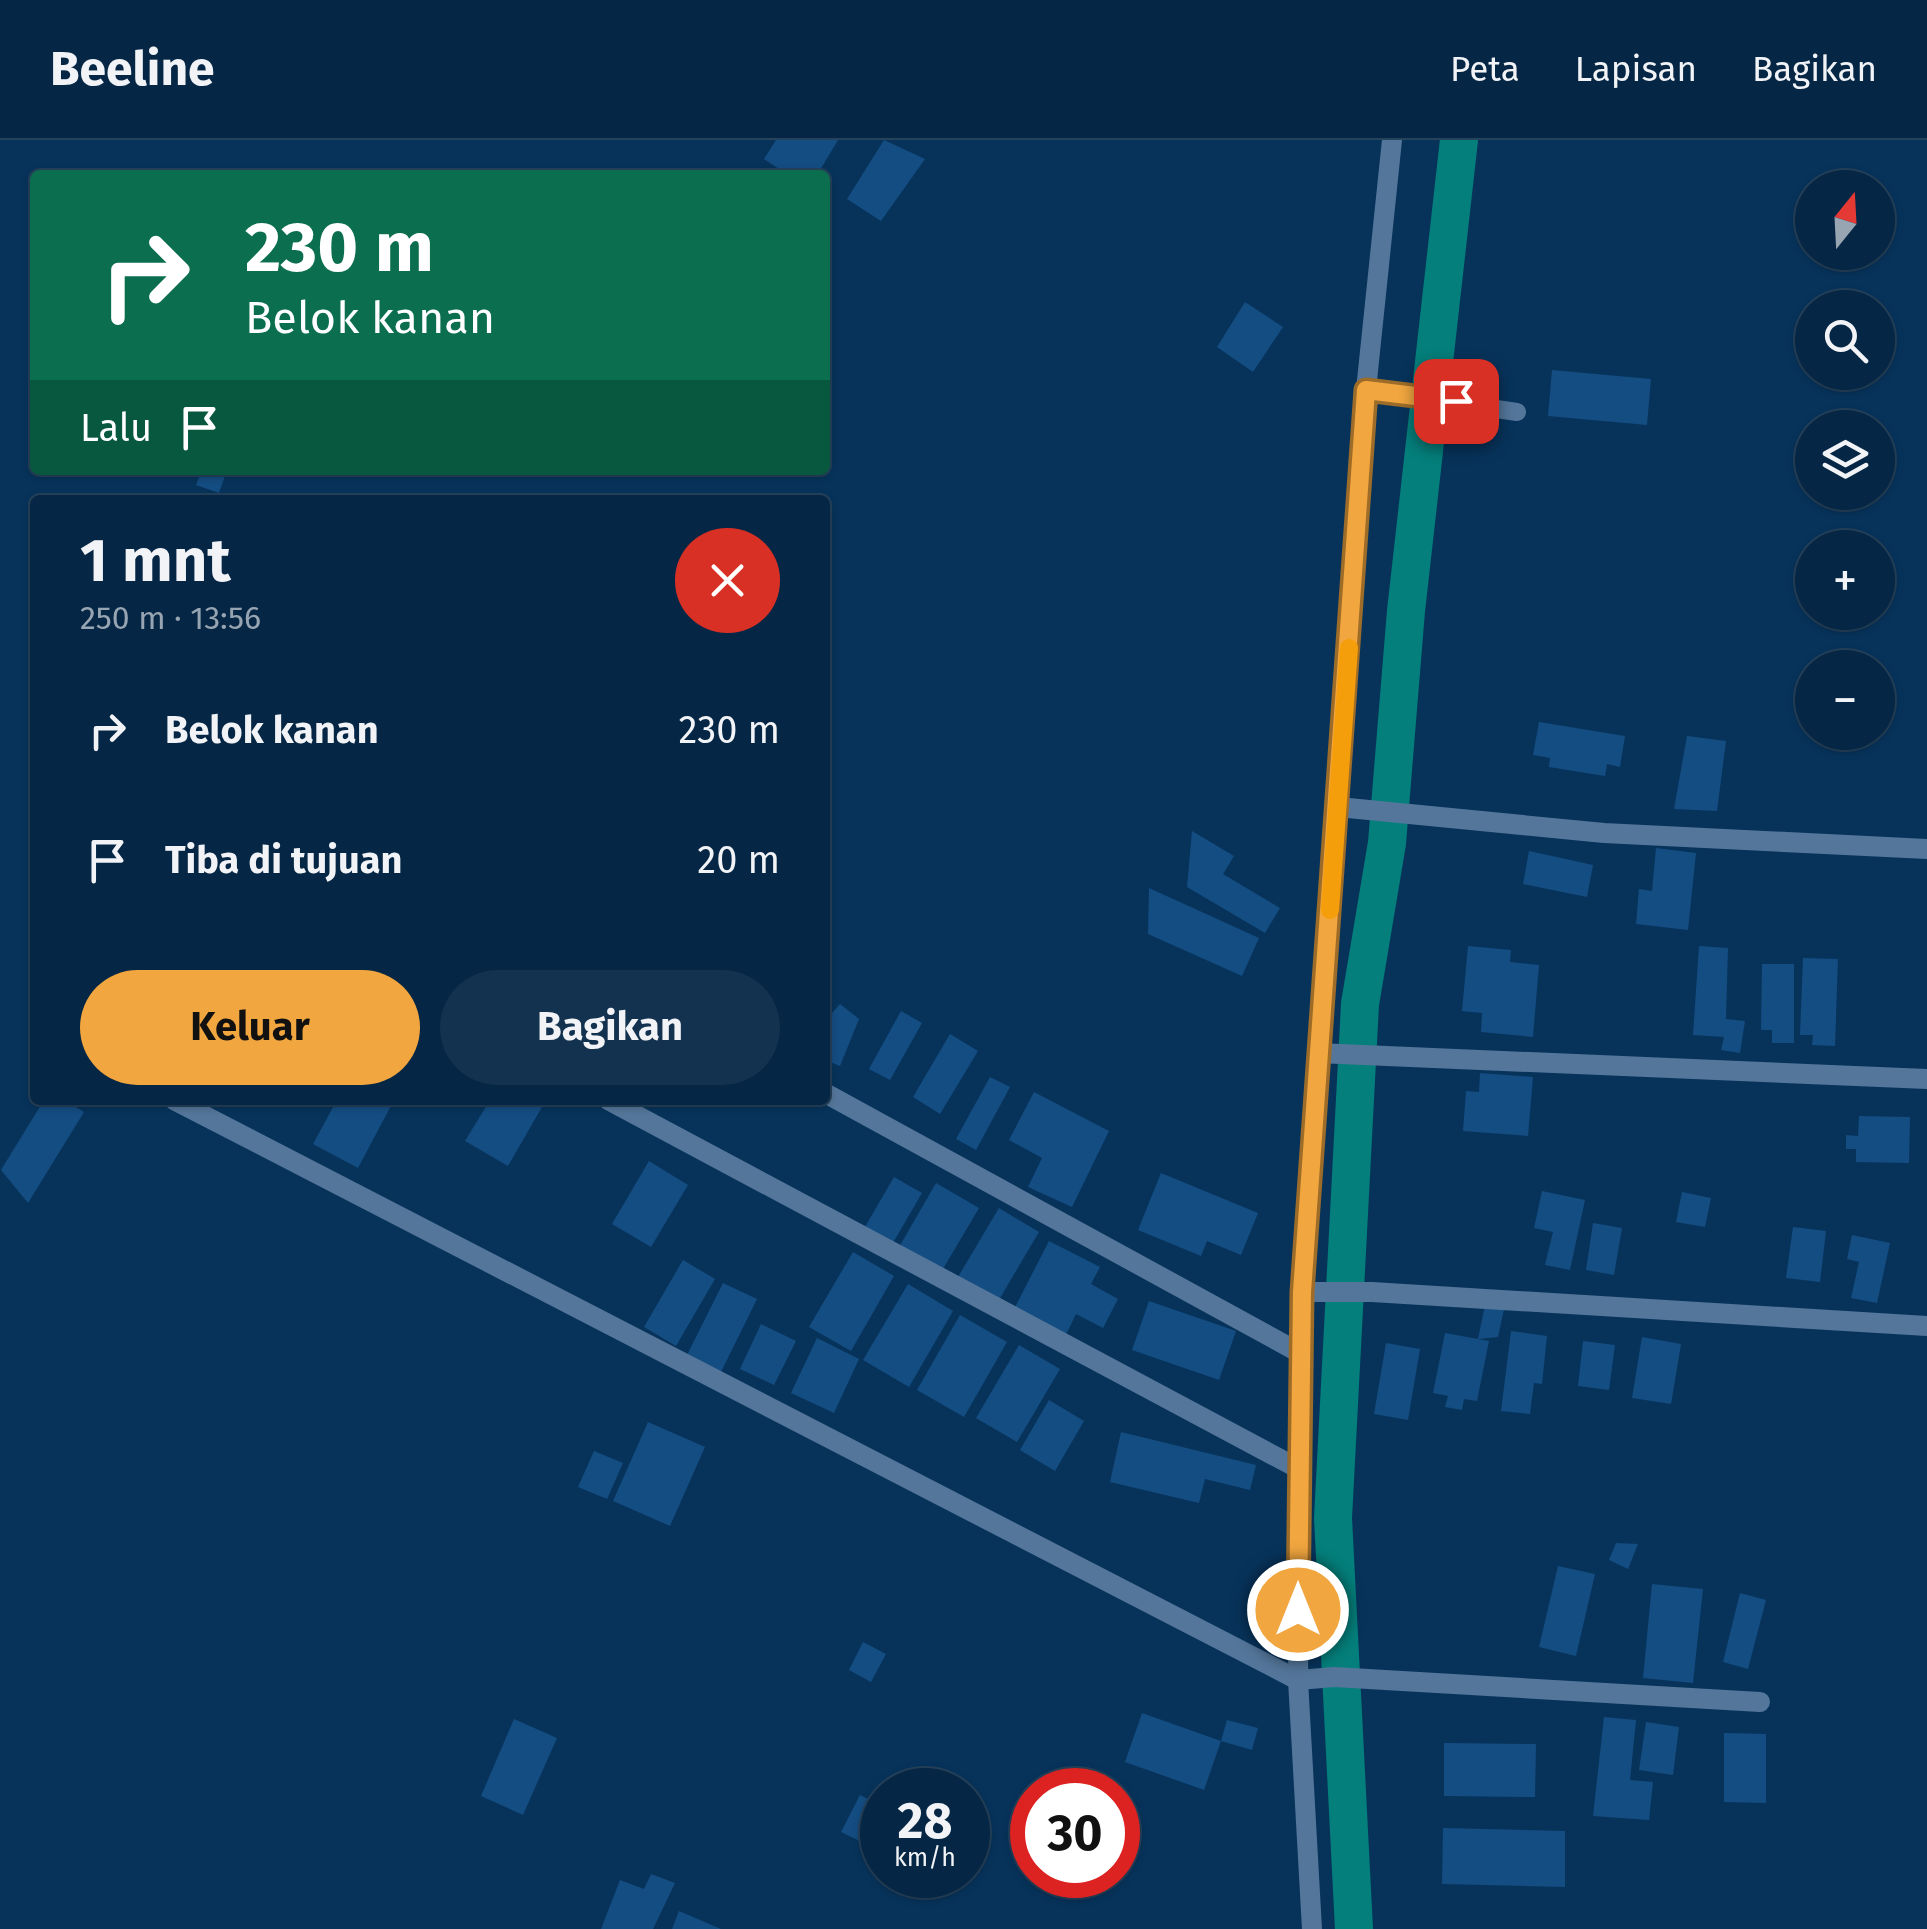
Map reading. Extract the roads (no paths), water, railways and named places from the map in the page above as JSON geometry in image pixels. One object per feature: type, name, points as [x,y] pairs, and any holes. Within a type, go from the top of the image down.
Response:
[{"type":"street","points":[[1312,1929],[1298,1680],[1302,1292],[1366,390],[1392,140]]},
{"type":"street","points":[[1338,808],[1604,833],[1927,849]]},
{"type":"street","points":[[1317,1053],[1927,1079]]},
{"type":"street","points":[[830,1096],[1300,1354]]},
{"type":"street","points":[[184,1105],[1298,1680],[1334,1677],[1760,1702]]},
{"type":"street","points":[[617,1105],[1299,1468]]},
{"type":"street","points":[[1302,1292],[1372,1292],[1927,1326]]},
{"type":"lane","points":[[1366,390],[1517,412]]},
{"type":"waterway","points":[[1354,1929],[1333,1518],[1360,1004],[1387,843],[1406,611],[1459,140]]}]
